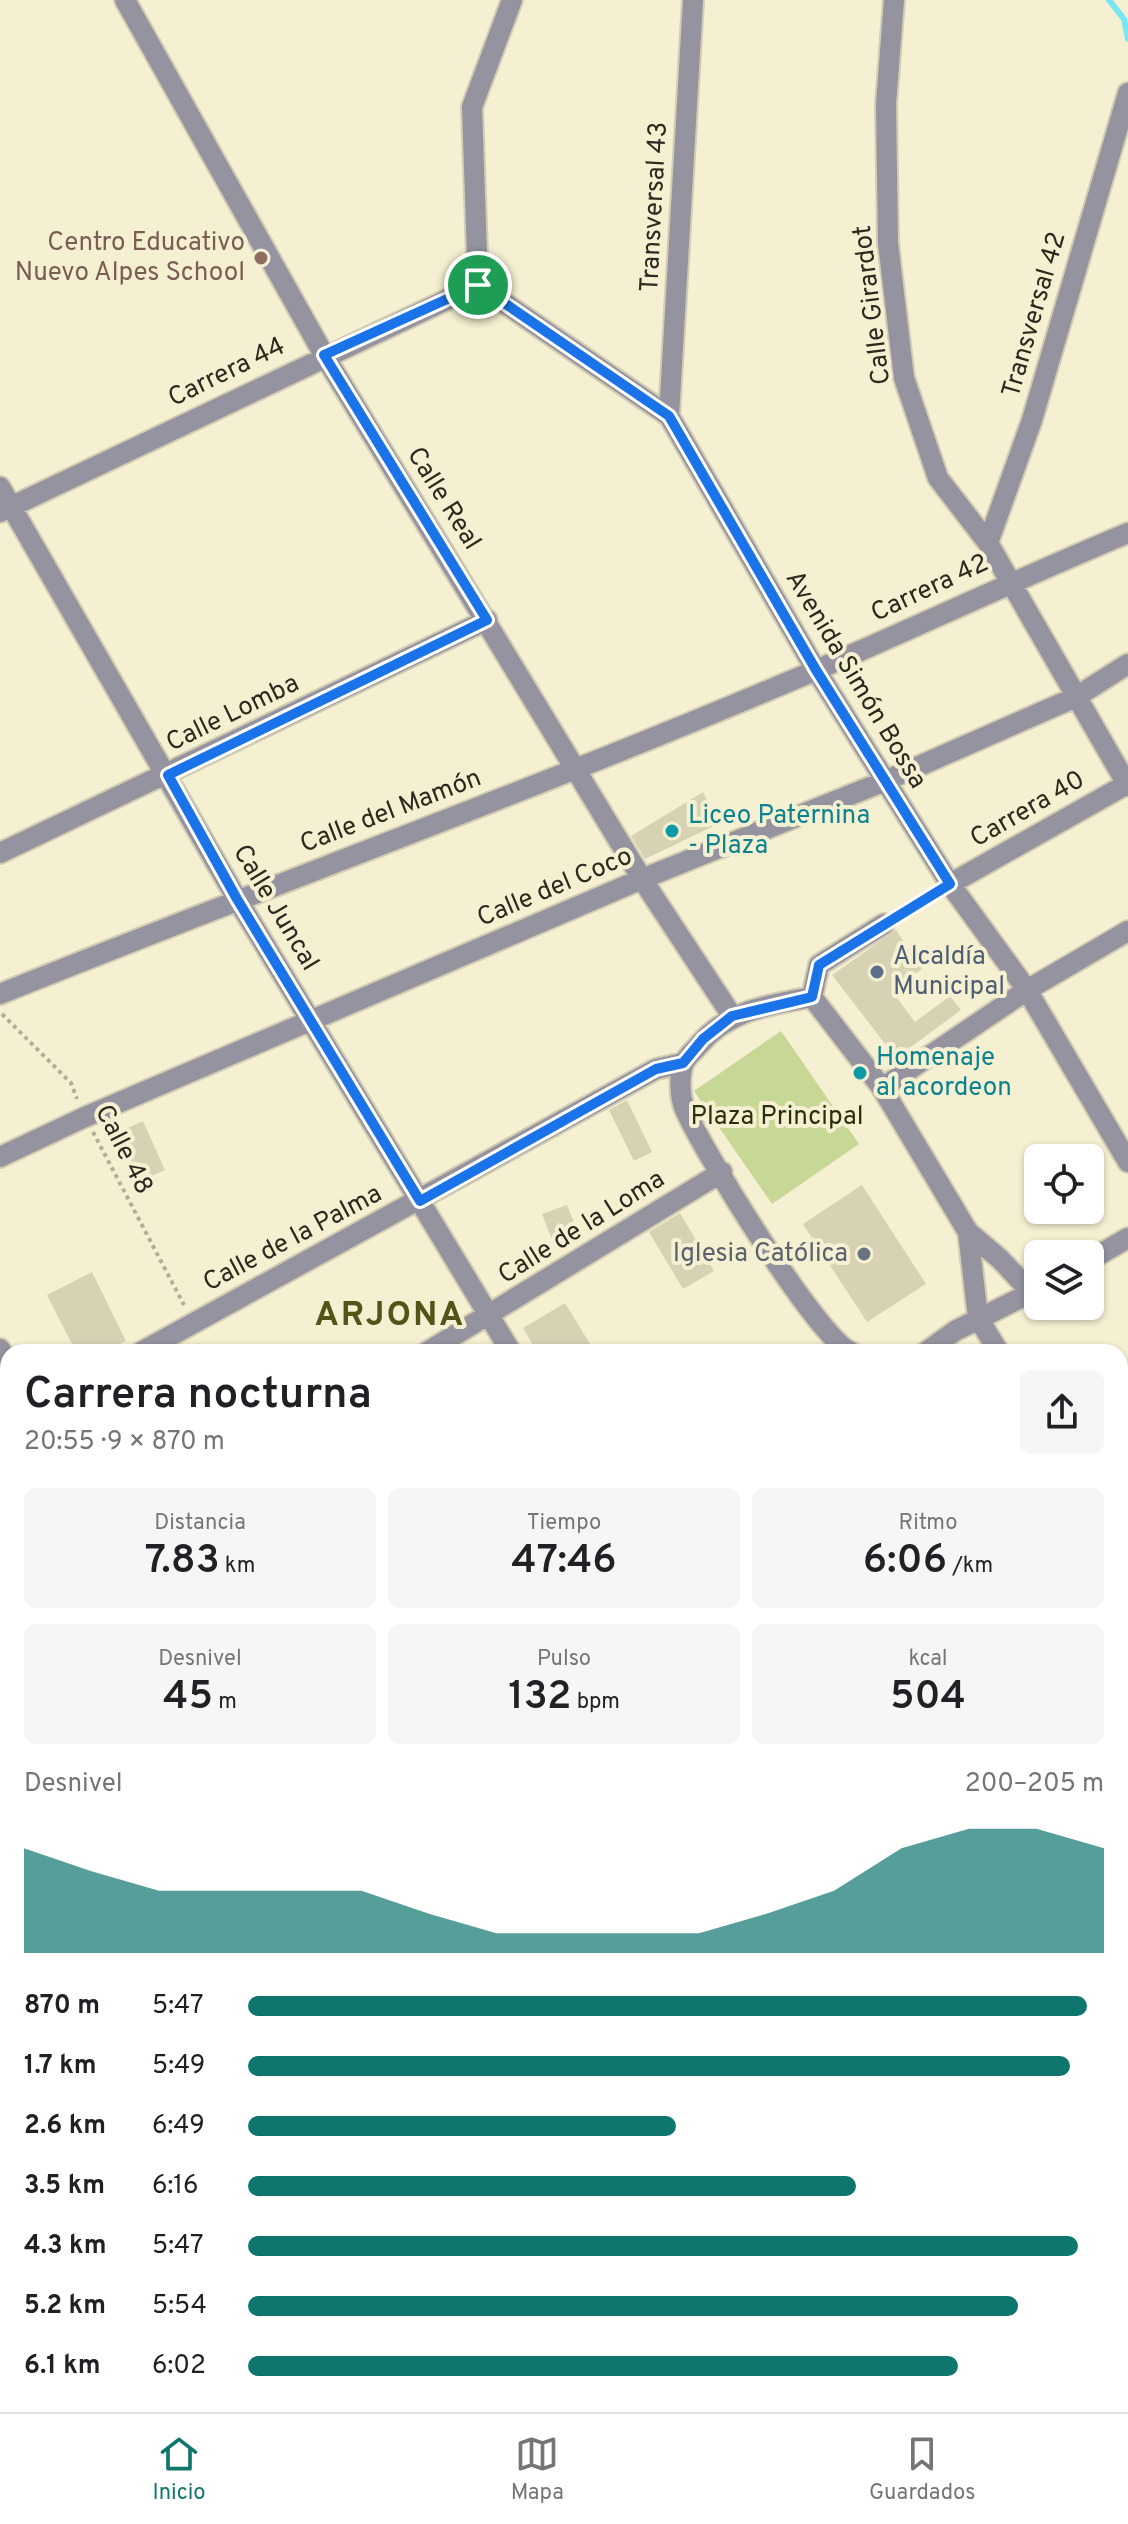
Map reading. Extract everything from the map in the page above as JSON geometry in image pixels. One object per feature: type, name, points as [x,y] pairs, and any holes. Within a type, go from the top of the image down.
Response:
[{"type":"street","name":"Calle Real","points":[[125,0],[324,355],[642,879],[732,1016]]},
{"type":"street","points":[[478,285],[472,107],[512,0]]},
{"type":"street","name":"Transversal 43","points":[[669,416],[693,0]]},
{"type":"street","name":"Calle Girardot","points":[[894,0],[886,104],[888,243],[904,378],[938,478],[988,543],[1127,785]]},
{"type":"street","name":"Transversal 42","points":[[988,543],[1032,420],[1127,96]]},
{"type":"street","name":"Carrera 44","points":[[6,510],[324,355],[478,285]]},
{"type":"street","name":"Avenida Simón Bossa","points":[[478,285],[669,416],[816,670],[950,884],[1027,990],[1128,1162]]},
{"type":"street","name":"Calle Juncal","points":[[0,487],[6,510],[168,775],[237,899],[506,1344]]},
{"type":"street","name":"Carrera 42","points":[[577,768],[816,670],[1009,582],[1128,533]]},
{"type":"street","name":"Calle Lomba","points":[[0,853],[487,620]]},
{"type":"street","name":"Calle del Coco","points":[[0,1157],[85,1117],[642,879],[885,781],[1076,697],[1128,664]]},
{"type":"street","name":"Calle del Mamón","points":[[0,994],[577,768]]},
{"type":"street","name":"Carrera 40","points":[[950,884],[1127,785]]},
{"type":"street","points":[[884,924],[819,965],[812,997],[882,1088],[968,1232],[1024,1281]]},
{"type":"street","points":[[882,1088],[1027,990],[1128,931]]},
{"type":"street","points":[[812,997],[732,1016],[703,1039],[683,1063],[681,1090],[684,1106],[722,1172],[812,1316],[838,1344]]},
{"type":"street","name":"Calle de la Palma","points":[[154,1344],[656,1069],[683,1063]]},
{"type":"street","name":"Calle de la Loma","points":[[441,1344],[722,1172]]},
{"type":"street","points":[[968,1232],[978,1318],[994,1344]]},
{"type":"street","points":[[1104,1252],[1128,1238]]},
{"type":"street","points":[[938,1344],[978,1318],[1024,1296]]},
{"type":"path","points":[[884,924],[950,884]]},
{"type":"path","name":"Calle 48","points":[[0,1012],[71,1083],[85,1117],[192,1321]]},
{"type":"green space","name":"Plaza Principal","points":[[781,1031],[859,1144],[772,1204],[694,1091]]},
{"type":"building","name":"Liceo Paternina - Plaza","points":[[703,792],[718,824],[645,859],[631,836]]},
{"type":"building","points":[[896,930],[922,969],[891,990],[915,1022],[950,996],[961,1010],[896,1058],[832,975]]},
{"type":"building","points":[[627,1100],[652,1152],[634,1161],[609,1110]]},
{"type":"building","points":[[143,1121],[165,1170],[139,1182],[117,1133]]},
{"type":"building","name":"Iglesia Católica","points":[[862,1185],[926,1284],[867,1322],[803,1224]]},
{"type":"building","points":[[567,1205],[578,1233],[553,1242],[542,1214]]},
{"type":"building","points":[[680,1213],[714,1271],[683,1289],[649,1232]]},
{"type":"building","points":[[92,1272],[126,1341],[120,1344],[72,1344],[47,1295]]},
{"type":"building","points":[[565,1303],[590,1344],[532,1344],[523,1328]]},
{"type":"waterway","points":[[1109,0],[1124,19],[1128,39]]},
{"type":"place","name":"Centro Educativo Nuevo Alpes School","points":[[261,258]]},
{"type":"place","name":"Liceo Paternina - Plaza","points":[[672,831]]},
{"type":"place","name":"Alcaldía Municipal","points":[[877,972]]},
{"type":"place","name":"Homenaje al acordeon","points":[[860,1073]]},
{"type":"place","name":"Iglesia Católica","points":[[864,1254]]},
{"type":"district","name":"ARJONA","points":[[390,1316]]},
{"type":"route","points":[[478,285],[669,416],[816,670],[950,884],[819,965],[812,997],[732,1016],[703,1039],[683,1063],[656,1069],[420,1201],[237,899],[168,775],[487,620],[324,355],[478,285]]}]
